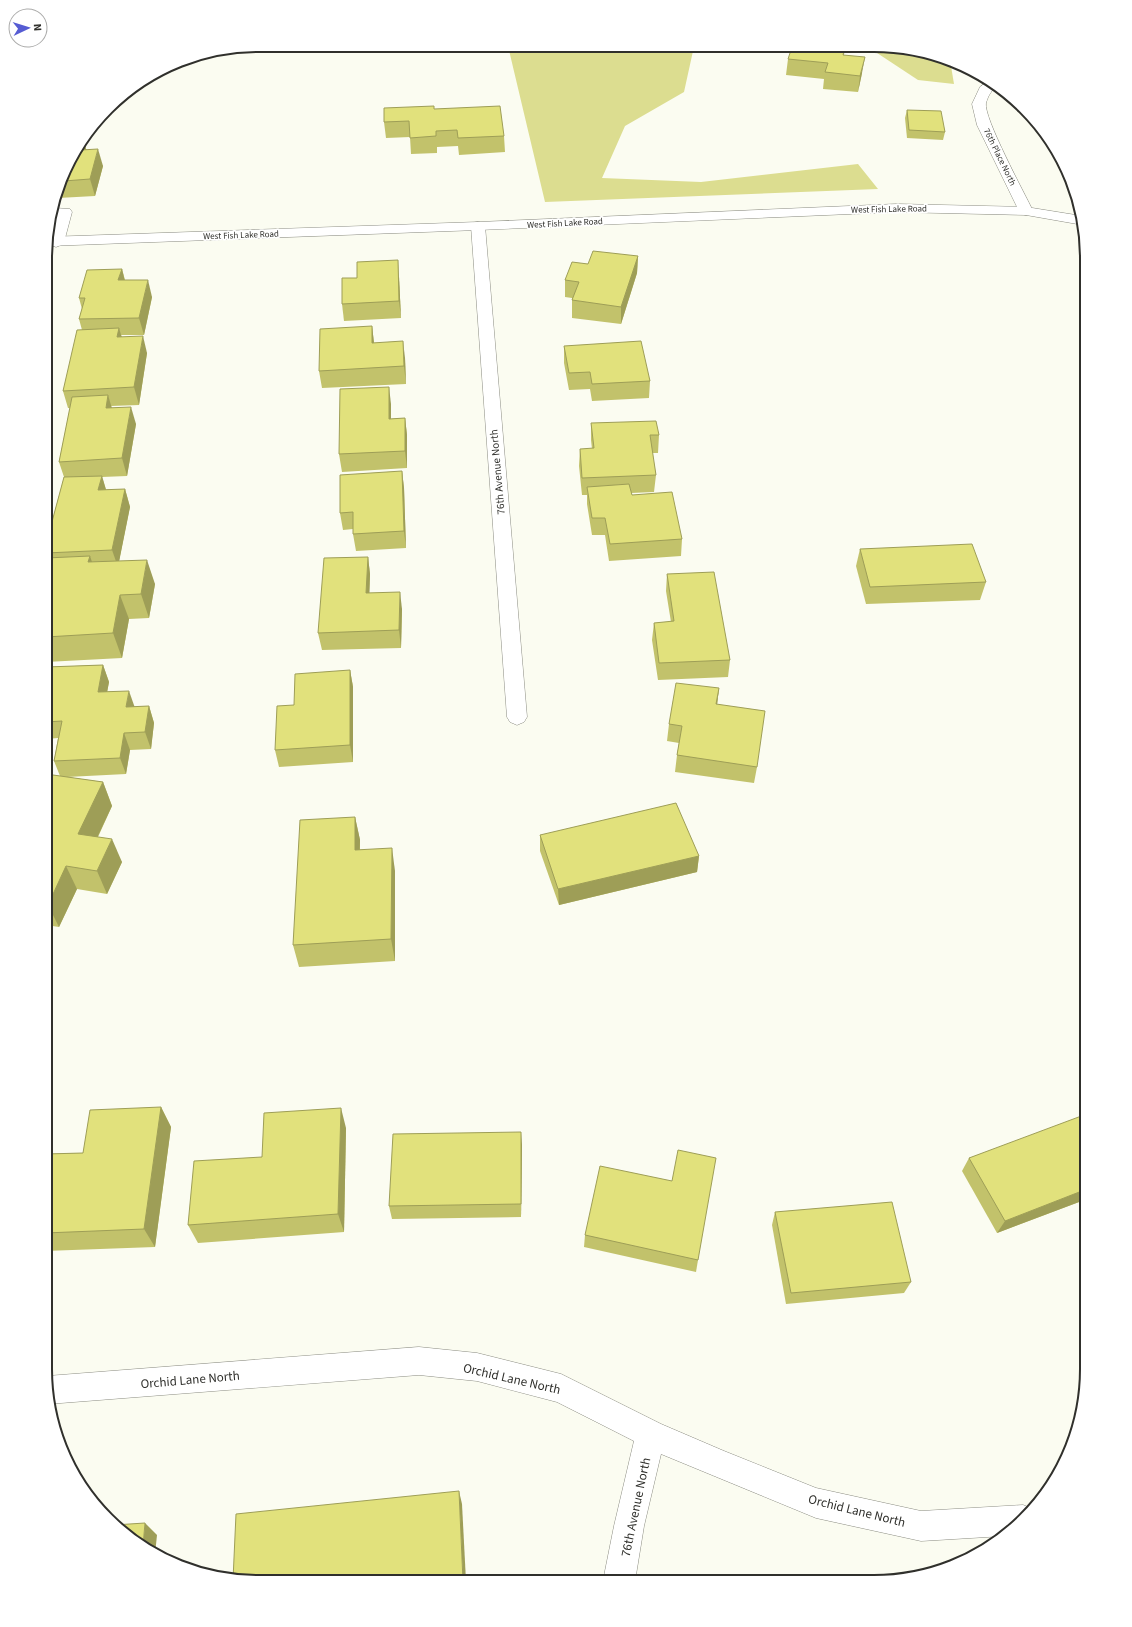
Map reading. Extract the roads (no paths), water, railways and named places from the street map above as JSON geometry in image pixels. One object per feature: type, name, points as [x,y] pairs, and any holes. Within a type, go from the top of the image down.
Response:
[{"type":"street","name":"76th Place North","points":[[988,86],[979,104],[984,125],[1026,211]]},
{"type":"street","name":"West Fish Lake Road","points":[[52,242],[897,208],[1026,211],[1076,220]]},
{"type":"street","points":[[52,241],[65,212],[57,212]]},
{"type":"street","name":"76th Avenue North","points":[[478,226],[517,717]]},
{"type":"street","name":"Orchid Lane North","points":[[53,1390],[419,1361],[477,1367],[561,1388],[651,1434],[717,1463],[816,1503],[921,1526],[1014,1521]]},
{"type":"street","name":"76th Avenue North","points":[[620,1575],[628,1526],[651,1434]]}]
